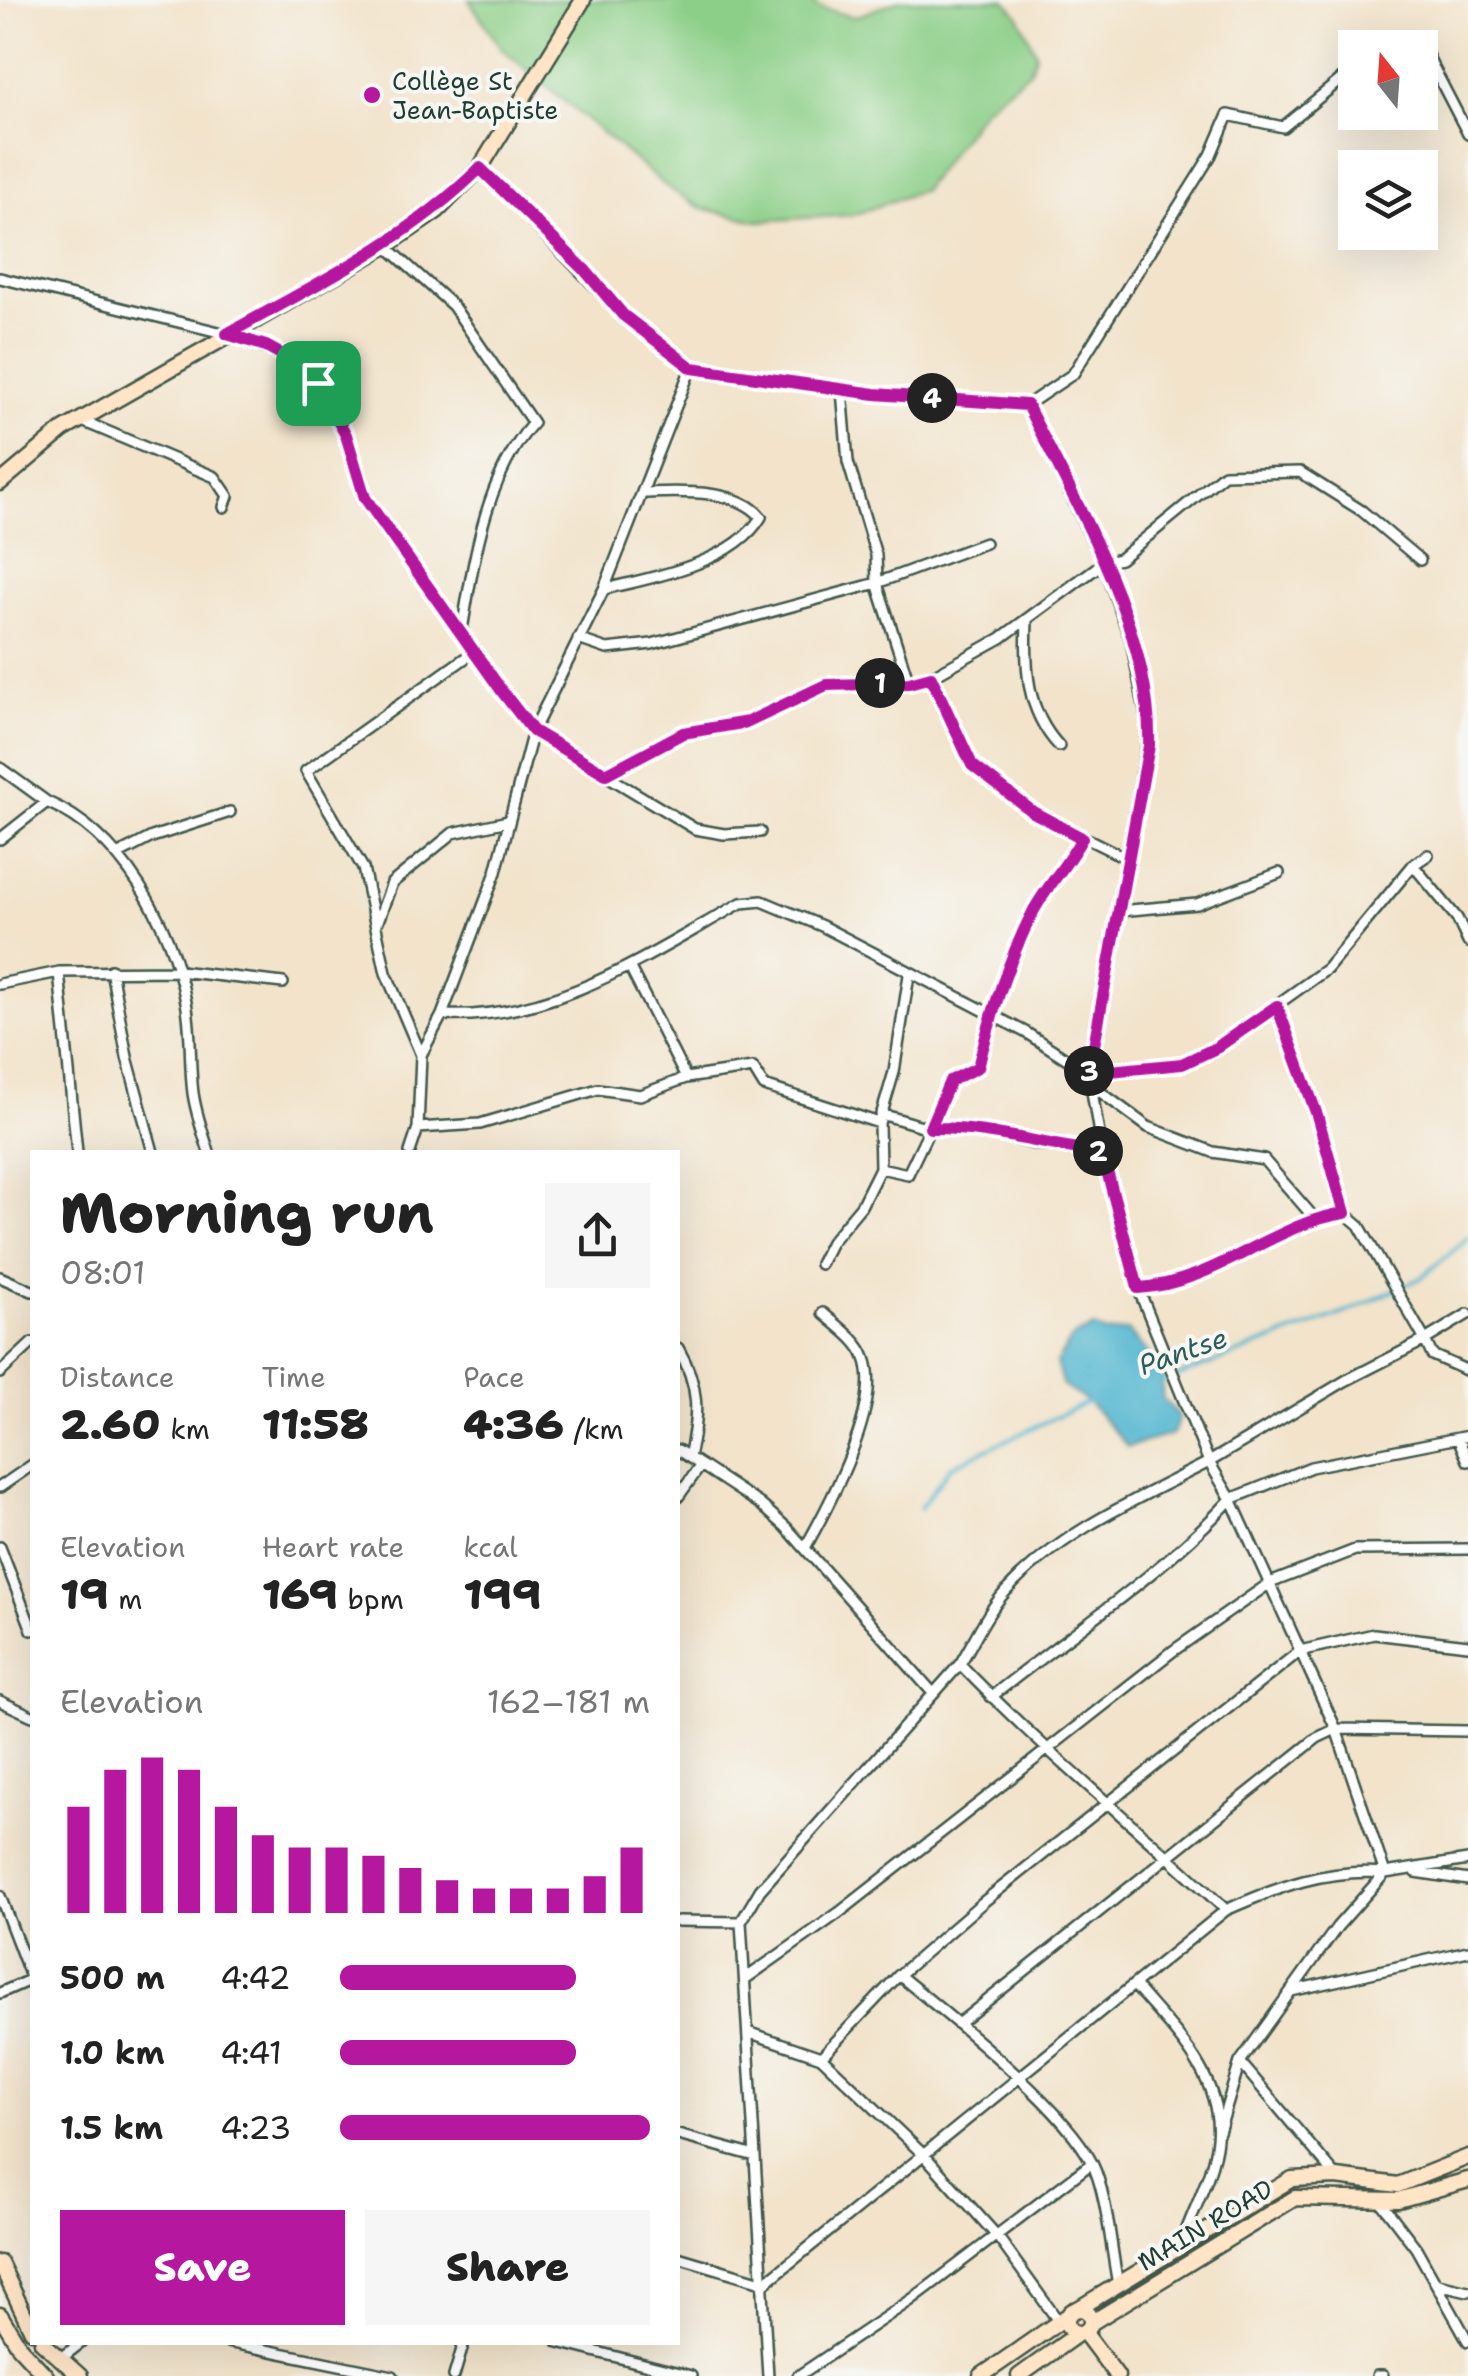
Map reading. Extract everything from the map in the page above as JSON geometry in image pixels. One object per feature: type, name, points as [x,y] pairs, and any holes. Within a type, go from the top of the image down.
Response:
[{"type":"main road","points":[[0,483],[36,449],[80,420],[386,246],[437,211],[480,168],[583,0]]},
{"type":"main road","points":[[981,2376],[1182,2242],[1292,2179],[1337,2177],[1398,2184],[1468,2157]]},
{"type":"main road","name":"MAIN ROAD","points":[[1019,2376],[1084,2329],[1278,2205],[1312,2196],[1380,2201],[1410,2198],[1468,2180]]},
{"type":"main road","points":[[0,2264],[30,2327]]},
{"type":"main road","points":[[1068,2316],[1086,2311],[1084,2329],[1117,2376]]},
{"type":"main road","points":[[0,2315],[26,2344],[46,2376]]},
{"type":"main road","points":[[45,2345],[80,2376]]},
{"type":"main road","points":[[1041,2376],[1049,2356]]},
{"type":"street","points":[[1438,76],[1468,134]]},
{"type":"street","points":[[480,168],[584,269],[623,315],[692,368],[842,390],[1027,405],[1073,374],[1211,155],[1228,115],[1283,127],[1338,82]]},
{"type":"street","points":[[386,246],[453,306],[533,423],[507,456],[496,486],[480,539],[462,630]]},
{"type":"street","points":[[0,278],[227,334],[266,346],[310,370],[346,435],[365,498],[533,731],[695,830],[724,834],[760,832]]},
{"type":"street","points":[[411,1150],[418,1128],[422,1055],[442,1014],[496,872],[533,731],[604,589],[692,368]]},
{"type":"street","points":[[842,390],[848,462],[876,556],[877,584],[909,683]]},
{"type":"street","points":[[1027,405],[1103,563],[1131,641],[1149,732],[1089,1073],[1095,1088],[1102,1152],[1138,1288],[1209,1462],[1231,1499],[1336,1729],[1385,1873]]},
{"type":"street","points":[[80,420],[215,476],[228,496],[224,507]]},
{"type":"street","points":[[606,774],[683,733],[748,722],[826,685],[909,683],[966,662],[1027,622],[1103,563],[1120,559],[1224,474],[1300,472],[1362,511],[1420,560]]},
{"type":"street","points":[[604,589],[690,568],[730,544],[761,517],[748,506],[723,498],[645,492]]},
{"type":"street","points":[[578,639],[607,650],[652,644],[877,584],[985,543]]},
{"type":"street","points":[[1027,622],[1028,684],[1038,718],[1059,746]]},
{"type":"street","points":[[422,1055],[386,974],[364,868],[306,771],[475,651]]},
{"type":"street","points":[[931,677],[972,765],[1033,812],[1126,858]]},
{"type":"street","points":[[0,768],[94,829],[117,855],[158,922],[179,971],[188,1008],[193,1095],[208,1150]]},
{"type":"street","points":[[0,839],[47,802]]},
{"type":"street","points":[[117,855],[152,838],[230,812]]},
{"type":"street","points":[[378,924],[392,883],[453,833],[508,821]]},
{"type":"street","points":[[880,1168],[908,1174],[950,1081],[978,1067],[991,1014],[1032,914],[1062,874],[1082,838]]},
{"type":"street","points":[[442,1014],[482,1017],[511,1012],[629,966],[741,903],[762,901],[822,926],[909,975],[991,1014],[1089,1073],[1182,1064],[1216,1048],[1327,969],[1414,865],[1428,855]]},
{"type":"street","points":[[1414,865],[1457,918],[1468,942]]},
{"type":"street","points":[[1119,911],[1197,904],[1279,873]]},
{"type":"street","points":[[629,966],[686,1078]]},
{"type":"street","points":[[110,970],[151,1150]]},
{"type":"street","points":[[0,984],[60,972],[110,970],[179,971],[283,983]]},
{"type":"street","points":[[60,972],[77,1150]]},
{"type":"street","points":[[820,1264],[831,1242],[861,1206],[880,1168],[881,1119],[894,1072],[909,975]]},
{"type":"street","points":[[1277,1006],[1317,1115],[1345,1213],[1359,1225],[1432,1355],[1468,1371]]},
{"type":"street","points":[[418,1128],[480,1124],[598,1089],[640,1095],[686,1078],[753,1068],[764,1086],[881,1119],[930,1128],[968,1128],[1034,1144],[1102,1152]]},
{"type":"street","points":[[1095,1088],[1148,1127],[1214,1152],[1264,1160],[1316,1220]]},
{"type":"street","points":[[1138,1288],[1188,1279],[1316,1220],[1345,1213]]},
{"type":"street","points":[[0,1277],[30,1290]]},
{"type":"street","points":[[805,1548],[852,1452],[868,1369],[864,1353],[822,1313]]},
{"type":"street","points":[[768,2376],[741,1922],[760,1890],[960,1664],[1002,1594],[1026,1571],[1083,1529],[1468,1314]]},
{"type":"street","points":[[0,1374],[30,1344]]},
{"type":"street","points":[[680,1351],[692,1372],[698,1398],[690,1456]]},
{"type":"street","points":[[991,1697],[1131,1586],[1176,1556],[1231,1499],[1312,1466],[1463,1437],[1468,1462]]},
{"type":"street","points":[[680,1451],[760,1504],[805,1548],[933,1693]]},
{"type":"street","points":[[680,1494],[701,1465]]},
{"type":"street","points":[[0,1487],[30,1466]]},
{"type":"street","points":[[744,1979],[840,1912],[1050,1752],[1172,1651],[1270,1583],[1356,1550],[1468,1550]]},
{"type":"street","points":[[1,1556],[30,1625]]},
{"type":"street","points":[[821,2057],[899,1976],[1300,1651],[1374,1634],[1468,1645]]},
{"type":"street","points":[[960,1664],[1050,1752],[1111,1802],[1226,1910]]},
{"type":"street","points":[[0,1701],[30,1715]]},
{"type":"street","points":[[958,2024],[1297,1753],[1336,1729],[1468,1731]]},
{"type":"street","points":[[765,2283],[1226,1910],[1292,1882],[1356,1871],[1408,1871],[1468,1860]]},
{"type":"street","points":[[1408,1871],[1468,1880]]},
{"type":"street","points":[[1182,2242],[1240,2062],[1361,1898],[1385,1873]]},
{"type":"street","points":[[0,1896],[30,1974]]},
{"type":"street","points":[[680,1921],[741,1922]]},
{"type":"street","points":[[1291,1991],[1468,1951]]},
{"type":"street","points":[[899,1976],[1019,2080],[1092,2163],[1118,2284]]},
{"type":"street","points":[[0,1993],[30,1980]]},
{"type":"street","points":[[1135,1986],[1200,2065],[1213,2094],[1217,2139]]},
{"type":"street","points":[[748,2032],[821,2057],[926,2156],[1068,2316]]},
{"type":"street","points":[[1240,2062],[1337,2177]]},
{"type":"street","points":[[680,2136],[755,2156]]},
{"type":"street","points":[[798,2376],[997,2236],[1092,2163]]},
{"type":"street","points":[[1380,2201],[1438,2284],[1468,2341]]},
{"type":"street","points":[[680,2258],[765,2283]]},
{"type":"street","points":[[1438,2284],[1468,2291]]},
{"type":"street","points":[[59,2360],[78,2345]]},
{"type":"street","points":[[242,2345],[392,2376]]},
{"type":"street","points":[[454,2376],[463,2345]]},
{"type":"street","points":[[570,2345],[691,2376]]},
{"type":"green space","points":[[469,0],[810,0],[817,7],[855,17],[900,0],[1005,0],[1019,16],[1036,53],[1029,72],[984,108],[923,190],[853,215],[757,221],[701,208],[667,187],[502,49]]},
{"type":"water","points":[[1094,1327],[1106,1333],[1129,1331],[1158,1365],[1162,1397],[1179,1417],[1173,1434],[1128,1447],[1088,1402],[1063,1386],[1056,1363],[1072,1338]]},
{"type":"waterway","name":"Pantse","points":[[1162,1382],[1345,1313],[1421,1278],[1468,1238]]},
{"type":"waterway","name":"Pantse","points":[[920,1508],[951,1466],[1090,1401]]},
{"type":"place","name":"Collège St Jean-Baptiste","points":[[372,95]]},
{"type":"route","points":[[480,168],[584,269],[623,315],[692,368],[756,374],[875,394],[1027,405],[1066,482],[1121,608],[1148,717],[1149,746],[1089,1073],[1182,1064],[1216,1048],[1277,1006],[1317,1115],[1345,1213],[1316,1220],[1188,1279],[1138,1288],[1102,1152],[1034,1144],[984,1130],[930,1128],[935,1124],[950,1081],[978,1067],[1010,961],[1032,914],[1062,874],[1082,838],[1033,812],[972,765],[961,750],[931,677],[909,683],[826,685],[748,722],[683,733],[606,774],[580,759],[533,731],[377,517],[365,498],[346,435],[318,383],[301,362],[227,334],[386,246],[437,211],[480,168]]}]
